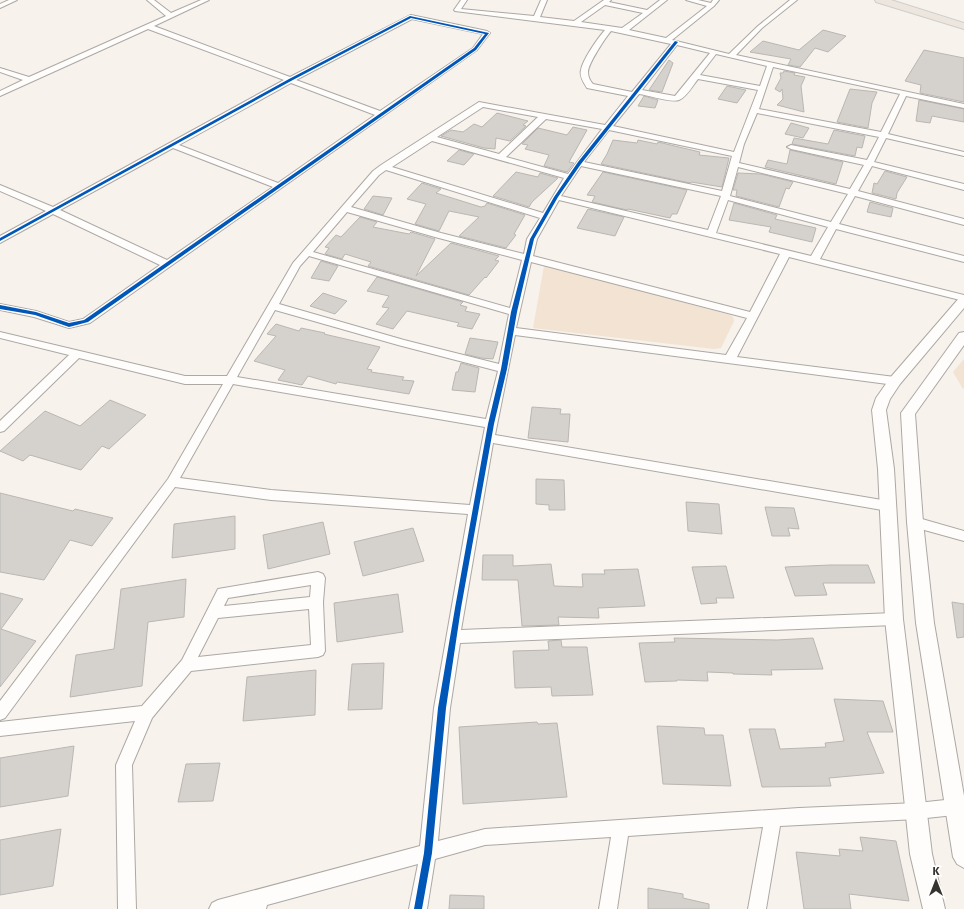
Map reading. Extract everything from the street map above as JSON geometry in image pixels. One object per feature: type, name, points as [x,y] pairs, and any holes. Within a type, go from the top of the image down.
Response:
[{"type":"main road","points":[[880,0],[964,26]]},
{"type":"main road","points":[[898,0],[964,20]]},
{"type":"street","points":[[0,6],[14,0]]},
{"type":"street","points":[[150,0],[170,16]]},
{"type":"street","points":[[0,94],[206,0]]},
{"type":"street","points":[[464,0],[457,10],[536,18],[624,30],[731,56],[964,106]]},
{"type":"street","points":[[536,18],[544,0]]},
{"type":"street","points":[[624,30],[664,0]]},
{"type":"street","points":[[689,0],[712,5]]},
{"type":"street","points":[[667,40],[718,0]]},
{"type":"street","points":[[731,56],[760,28],[794,0]]},
{"type":"street","points":[[576,23],[606,1],[648,12]]},
{"type":"street","points":[[0,240],[290,80],[411,17],[487,33],[475,49],[86,321],[69,325],[36,314],[0,307]]},
{"type":"street","points":[[148,26],[380,114]]},
{"type":"street","points":[[610,28],[599,41],[584,71],[586,80],[590,86],[677,98],[714,52]]},
{"type":"street","points":[[418,909],[428,852],[442,708],[453,638],[488,438],[504,369],[514,312],[532,239],[544,216],[579,164],[676,42]]},
{"type":"street","points":[[711,234],[725,196],[735,160],[771,64]]},
{"type":"street","points":[[0,70],[29,80]]},
{"type":"street","points":[[696,76],[762,89]]},
{"type":"street","points":[[814,260],[869,163],[904,93]]},
{"type":"street","points":[[0,713],[172,482],[296,265],[376,173],[482,104],[609,128],[735,160],[964,222]]},
{"type":"street","points":[[754,110],[964,154]]},
{"type":"street","points":[[501,157],[544,116]]},
{"type":"street","points":[[431,138],[570,177]]},
{"type":"street","points":[[173,145],[279,186]]},
{"type":"street","points":[[791,148],[869,163],[964,187]]},
{"type":"street","points":[[579,164],[725,196],[833,226],[964,259]]},
{"type":"street","points":[[384,167],[544,216]]},
{"type":"street","points":[[0,188],[54,211],[167,264]]},
{"type":"street","points":[[556,197],[711,234],[964,299],[895,381],[883,398],[879,410],[886,469],[894,619],[921,854],[934,909]]},
{"type":"street","points":[[345,208],[438,235],[754,316]]},
{"type":"street","points":[[307,253],[514,312]]},
{"type":"street","points":[[730,360],[786,253]]},
{"type":"street","points":[[273,306],[402,343],[504,369]]},
{"type":"street","points":[[511,331],[895,381]]},
{"type":"street","points":[[0,335],[185,380],[231,380],[491,424]]},
{"type":"street","points":[[964,336],[908,413],[915,522],[925,624],[959,806],[964,857]]},
{"type":"street","points":[[0,428],[78,353]]},
{"type":"street","points":[[488,438],[888,506]]},
{"type":"street","points":[[172,482],[271,495],[475,510]]},
{"type":"street","points":[[915,522],[964,536]]},
{"type":"street","points":[[127,909],[124,765],[146,713],[187,665],[223,593],[318,578],[316,602],[318,650],[187,665]]},
{"type":"street","points":[[214,613],[316,602]]},
{"type":"street","points":[[453,638],[894,619]]},
{"type":"street","points":[[0,729],[146,713]]},
{"type":"street","points":[[218,909],[258,903],[428,852],[485,838],[773,818],[917,811],[959,806]]},
{"type":"street","points":[[757,909],[773,818]]},
{"type":"street","points":[[608,909],[621,828]]},
{"type":"shaded area","points":[[544,266],[549,266],[730,315],[733,317],[734,321],[721,348],[714,349],[533,328]]},
{"type":"shaded area","points":[[964,359],[964,388],[963,389],[953,372]]},
{"type":"building","points":[[823,30],[846,36],[828,52],[815,48],[800,67],[788,65],[791,59],[750,52],[763,41],[799,50]]},
{"type":"building","points":[[924,50],[964,58],[964,102],[920,93],[921,85],[905,81]]},
{"type":"building","points":[[669,60],[673,63],[662,92],[649,90]]},
{"type":"building","points":[[784,71],[805,77],[801,86],[804,112],[777,105],[783,99],[782,89],[780,92],[775,89],[781,78],[780,73],[783,73]]},
{"type":"building","points":[[727,86],[746,90],[737,103],[718,99]]},
{"type":"building","points":[[850,89],[877,92],[872,103],[868,128],[837,122]]},
{"type":"building","points":[[644,96],[658,100],[655,108],[638,106]]},
{"type":"building","points":[[919,100],[964,109],[964,122],[932,116],[930,123],[916,121]]},
{"type":"building","points":[[497,113],[528,121],[523,125],[526,126],[510,141],[496,138],[495,149],[484,148],[441,136],[451,130],[463,132],[474,124],[482,127]]},
{"type":"building","points":[[791,123],[809,128],[803,138],[785,134]]},
{"type":"building","points":[[573,127],[587,130],[569,162],[574,163],[567,172],[544,166],[549,155],[525,149],[528,145],[522,144],[538,128],[567,135]]},
{"type":"building","points":[[834,130],[865,136],[862,148],[857,147],[855,156],[792,144],[794,138],[828,144]]},
{"type":"building","points":[[613,140],[637,143],[638,140],[657,144],[658,142],[700,152],[699,155],[729,158],[722,187],[690,183],[601,164]]},
{"type":"building","points":[[459,150],[474,154],[464,165],[447,161]]},
{"type":"building","points":[[790,150],[843,162],[836,184],[765,167],[768,160],[787,164]]},
{"type":"building","points":[[885,171],[907,177],[897,193],[896,199],[872,193],[874,183],[877,184]]},
{"type":"building","points":[[516,172],[538,177],[540,173],[558,178],[532,202],[529,207],[493,196]]},
{"type":"building","points":[[603,172],[687,190],[677,214],[672,214],[670,218],[627,210],[592,202],[595,196],[587,195]]},
{"type":"building","points":[[738,173],[761,174],[793,182],[789,189],[786,188],[779,207],[736,196],[737,190],[733,190]]},
{"type":"building","points":[[422,183],[441,189],[436,193],[481,207],[485,206],[487,203],[525,215],[514,234],[516,235],[506,248],[459,236],[479,217],[449,211],[439,231],[415,224],[426,204],[407,199]]},
{"type":"building","points":[[373,196],[392,198],[383,215],[364,209]]},
{"type":"building","points":[[870,202],[893,208],[891,217],[867,212]]},
{"type":"building","points":[[734,203],[777,215],[775,219],[816,228],[812,242],[769,232],[771,227],[729,220]]},
{"type":"building","points":[[588,209],[624,217],[615,236],[577,228]]},
{"type":"building","points":[[360,217],[377,222],[373,227],[409,234],[411,232],[435,239],[416,276],[451,243],[499,256],[495,260],[499,261],[486,278],[485,277],[469,295],[368,266],[371,262],[345,254],[342,259],[325,254],[329,248],[325,247],[336,235],[341,237]]},
{"type":"building","points":[[321,261],[338,266],[329,281],[311,278]]},
{"type":"building","points":[[377,277],[463,302],[460,305],[467,307],[465,311],[480,314],[472,329],[457,326],[459,323],[407,311],[393,329],[376,324],[389,308],[382,307],[389,296],[367,291]]},
{"type":"building","points":[[323,293],[347,301],[335,314],[310,306]]},
{"type":"building","points":[[276,324],[299,331],[301,328],[380,347],[367,369],[372,370],[371,372],[404,377],[402,380],[414,381],[409,394],[337,382],[336,384],[308,376],[302,385],[278,380],[285,370],[254,361],[276,336],[267,334]]},
{"type":"building","points":[[470,338],[498,342],[493,359],[465,354]]},
{"type":"building","points":[[461,363],[479,368],[475,392],[452,390],[456,372],[458,372]]},
{"type":"building","points":[[110,400],[146,415],[109,449],[102,446],[81,470],[30,455],[23,461],[0,451],[45,411],[80,426]]},
{"type":"building","points":[[532,407],[561,409],[560,414],[570,414],[568,442],[528,438]]},
{"type":"building","points":[[536,479],[564,480],[565,510],[549,510],[549,505],[536,504]]},
{"type":"building","points":[[0,493],[73,511],[75,509],[113,518],[92,546],[70,540],[44,580],[0,572]]},
{"type":"building","points":[[686,502],[719,504],[722,534],[688,531]]},
{"type":"building","points":[[765,507],[794,508],[799,529],[788,528],[790,536],[772,536]]},
{"type":"building","points":[[235,516],[235,549],[172,558],[174,524]]},
{"type":"building","points":[[323,522],[330,554],[268,569],[263,535]]},
{"type":"building","points":[[413,528],[424,561],[363,576],[354,542]]},
{"type":"building","points":[[483,555],[513,555],[513,566],[551,564],[554,586],[583,587],[582,574],[605,574],[604,570],[638,569],[645,606],[598,608],[599,618],[558,617],[559,625],[522,626],[518,580],[482,580]]},
{"type":"building","points":[[868,565],[875,583],[823,583],[827,595],[795,596],[785,567]]},
{"type":"building","points":[[726,566],[734,598],[716,598],[717,603],[701,604],[692,567]]},
{"type":"building","points":[[186,579],[184,617],[148,622],[142,686],[70,697],[76,655],[114,649],[121,589]]},
{"type":"building","points":[[0,593],[23,599],[1,629],[36,641],[0,687]]},
{"type":"building","points":[[398,594],[403,632],[337,642],[334,603]]},
{"type":"building","points":[[952,602],[964,604],[964,637],[957,638]]},
{"type":"building","points":[[674,638],[777,640],[813,638],[823,669],[771,670],[772,675],[707,672],[708,681],[677,680],[645,682],[639,643],[675,642]]},
{"type":"building","points":[[561,640],[562,647],[587,647],[593,695],[552,696],[551,687],[515,688],[513,651],[549,650],[548,641]]},
{"type":"building","points":[[384,663],[382,709],[348,710],[352,664]]},
{"type":"building","points":[[316,670],[315,715],[243,721],[247,677]]},
{"type":"building","points":[[834,699],[883,701],[893,732],[867,732],[884,773],[829,778],[831,786],[762,787],[749,729],[775,729],[780,749],[826,747],[825,743],[844,741]]},
{"type":"building","points":[[537,722],[538,724],[557,723],[567,797],[463,804],[459,727]]},
{"type":"building","points":[[657,726],[704,728],[705,735],[723,735],[731,786],[663,784]]},
{"type":"building","points":[[74,746],[68,796],[0,807],[0,758]]},
{"type":"building","points":[[220,763],[213,801],[178,802],[186,764]]},
{"type":"building","points":[[61,829],[53,886],[0,895],[0,840]]},
{"type":"building","points":[[860,837],[896,841],[909,901],[849,894],[851,909],[804,909],[796,852],[840,856],[839,849],[863,851]]},
{"type":"building","points":[[648,888],[683,894],[683,898],[709,904],[709,909],[648,909]]},
{"type":"building","points":[[450,895],[484,896],[484,909],[449,909]]},
{"type":"cycle path","points":[[0,240],[290,80],[411,17],[487,33],[475,49],[86,321],[69,325],[36,314],[0,307]]},
{"type":"cycle path","points":[[418,909],[428,853],[442,708],[458,608],[491,424],[504,369],[514,312],[532,239],[556,197],[579,163],[676,42]]}]
